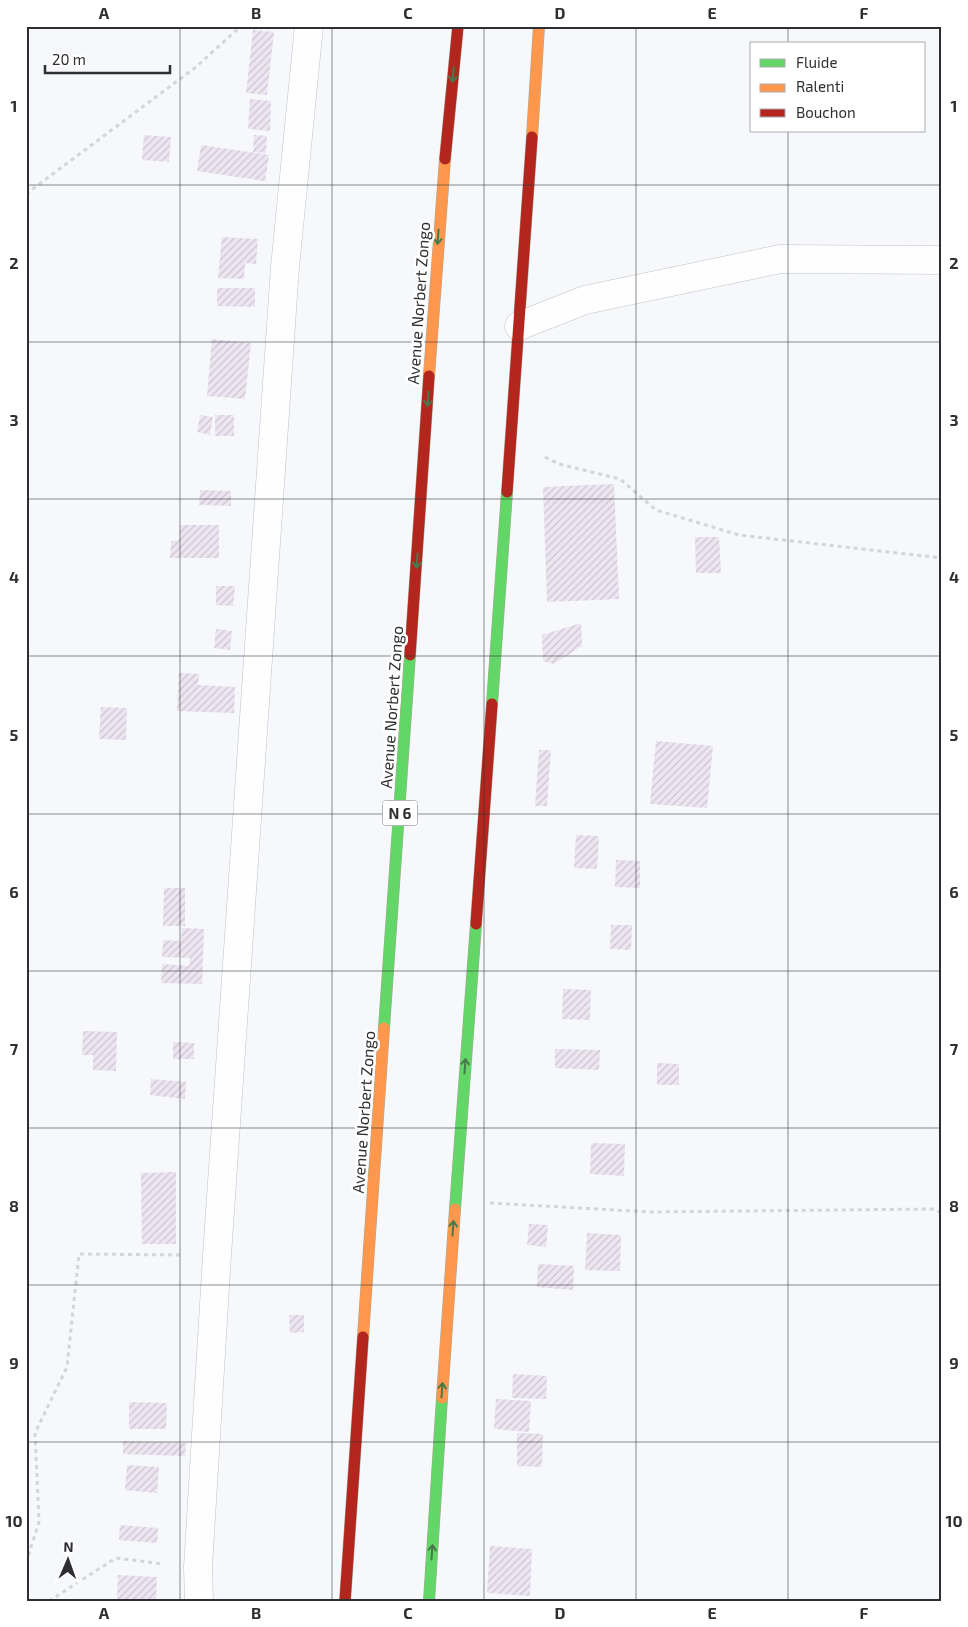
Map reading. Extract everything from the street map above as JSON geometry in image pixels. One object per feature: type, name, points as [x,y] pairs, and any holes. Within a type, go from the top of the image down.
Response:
[{"type":"main road","name":"Avenue Norbert Zongo","points":[[346,1601],[440,219],[458,26]]},
{"type":"main road","points":[[429,1601],[455,1201],[539,26]]},
{"type":"street","points":[[199,1601],[198,1568],[217,1255],[284,277],[309,26]]},
{"type":"street","points":[[518,326],[585,300],[780,259],[942,260]]},
{"type":"path","points":[[26,194],[196,68],[242,26]]},
{"type":"path","points":[[510,441],[559,464],[620,479],[656,510],[739,536],[942,558]]},
{"type":"path","points":[[455,1201],[650,1212],[932,1209],[942,1213]]},
{"type":"path","points":[[26,1563],[39,1522],[35,1433],[67,1367],[79,1254],[217,1255]]},
{"type":"path","points":[[49,1601],[116,1558],[198,1568]]},
{"type":"building","points":[[253,30],[274,32],[267,95],[246,93]]},
{"type":"building","points":[[250,99],[271,101],[270,131],[248,129]]},
{"type":"building","points":[[144,135],[171,137],[169,162],[142,160]]},
{"type":"building","points":[[254,135],[267,136],[266,153],[253,152]]},
{"type":"building","points":[[201,145],[269,155],[265,181],[197,171]]},
{"type":"building","points":[[222,237],[258,239],[256,264],[245,263],[244,279],[218,278]]},
{"type":"building","points":[[217,288],[255,288],[255,307],[217,306]]},
{"type":"building","points":[[212,339],[251,343],[245,399],[207,396]]},
{"type":"building","points":[[200,415],[213,417],[210,435],[197,432]]},
{"type":"building","points":[[215,415],[234,415],[234,436],[215,436]]},
{"type":"building","points":[[614,484],[619,599],[547,602],[543,487]]},
{"type":"building","points":[[200,490],[231,491],[231,506],[199,505]]},
{"type":"building","points":[[180,525],[219,525],[219,558],[170,558],[171,541],[179,540]]},
{"type":"building","points":[[695,537],[719,537],[721,573],[696,573]]},
{"type":"building","points":[[216,586],[235,586],[233,606],[216,605]]},
{"type":"building","points":[[581,623],[582,646],[554,664],[543,661],[542,635]]},
{"type":"building","points":[[216,629],[232,631],[230,650],[214,648]]},
{"type":"building","points":[[179,673],[199,674],[198,685],[235,687],[234,713],[177,711]]},
{"type":"building","points":[[101,707],[127,708],[126,740],[99,739]]},
{"type":"building","points":[[656,741],[713,746],[707,808],[650,804]]},
{"type":"building","points":[[539,750],[551,750],[547,806],[535,806]]},
{"type":"building","points":[[576,835],[599,836],[597,869],[574,868]]},
{"type":"building","points":[[616,860],[640,861],[640,888],[615,887]]},
{"type":"building","points":[[164,888],[185,888],[185,926],[163,926]]},
{"type":"building","points":[[611,925],[632,925],[631,950],[610,949]]},
{"type":"building","points":[[182,928],[204,929],[202,984],[161,983],[162,964],[189,966],[190,958],[162,957],[163,940],[181,941]]},
{"type":"building","points":[[563,989],[591,990],[590,1020],[562,1019]]},
{"type":"building","points":[[83,1031],[117,1032],[116,1071],[93,1070],[93,1055],[82,1055]]},
{"type":"building","points":[[173,1042],[194,1043],[194,1059],[173,1059]]},
{"type":"building","points":[[555,1049],[600,1050],[599,1070],[555,1068]]},
{"type":"building","points":[[657,1063],[679,1064],[679,1085],[657,1085]]},
{"type":"building","points":[[151,1079],[186,1082],[185,1099],[150,1095]]},
{"type":"building","points":[[591,1143],[625,1144],[624,1176],[590,1174]]},
{"type":"building","points":[[176,1172],[176,1244],[142,1244],[141,1173]]},
{"type":"building","points":[[529,1224],[548,1225],[546,1247],[527,1245]]},
{"type":"building","points":[[587,1233],[621,1235],[620,1271],[585,1270]]},
{"type":"building","points":[[538,1264],[574,1266],[573,1290],[537,1287]]},
{"type":"building","points":[[289,1315],[304,1315],[304,1332],[290,1333]]},
{"type":"building","points":[[513,1374],[547,1376],[546,1399],[512,1398]]},
{"type":"building","points":[[496,1399],[531,1401],[529,1432],[494,1429]]},
{"type":"building","points":[[129,1402],[167,1403],[166,1429],[129,1429]]},
{"type":"building","points":[[517,1433],[543,1434],[542,1467],[517,1466]]},
{"type":"building","points":[[123,1441],[186,1443],[185,1456],[123,1454]]},
{"type":"building","points":[[127,1465],[159,1467],[157,1493],[125,1490]]},
{"type":"building","points":[[120,1525],[158,1528],[157,1543],[119,1540]]},
{"type":"building","points":[[490,1546],[532,1549],[530,1596],[487,1593]]},
{"type":"building","points":[[118,1575],[157,1577],[156,1601],[117,1601]]},
{"type":"traffic: fast","points":[[492,704],[507,492]]},
{"type":"traffic: fast","points":[[384,1028],[410,655]]},
{"type":"traffic: fast","points":[[455,1209],[476,924]]},
{"type":"traffic: fast","points":[[429,1601],[442,1398]]},
{"type":"traffic: slow","points":[[532,137],[539,26]]},
{"type":"traffic: slow","points":[[429,376],[445,159]]},
{"type":"traffic: slow","points":[[363,1337],[384,1028]]},
{"type":"traffic: slow","points":[[442,1398],[455,1209]]},
{"type":"traffic: jam","points":[[445,159],[458,26]]},
{"type":"traffic: jam","points":[[507,492],[532,137]]},
{"type":"traffic: jam","points":[[410,655],[429,376]]},
{"type":"traffic: jam","points":[[476,924],[492,704]]},
{"type":"traffic: jam","points":[[345,1601],[363,1337]]}]
